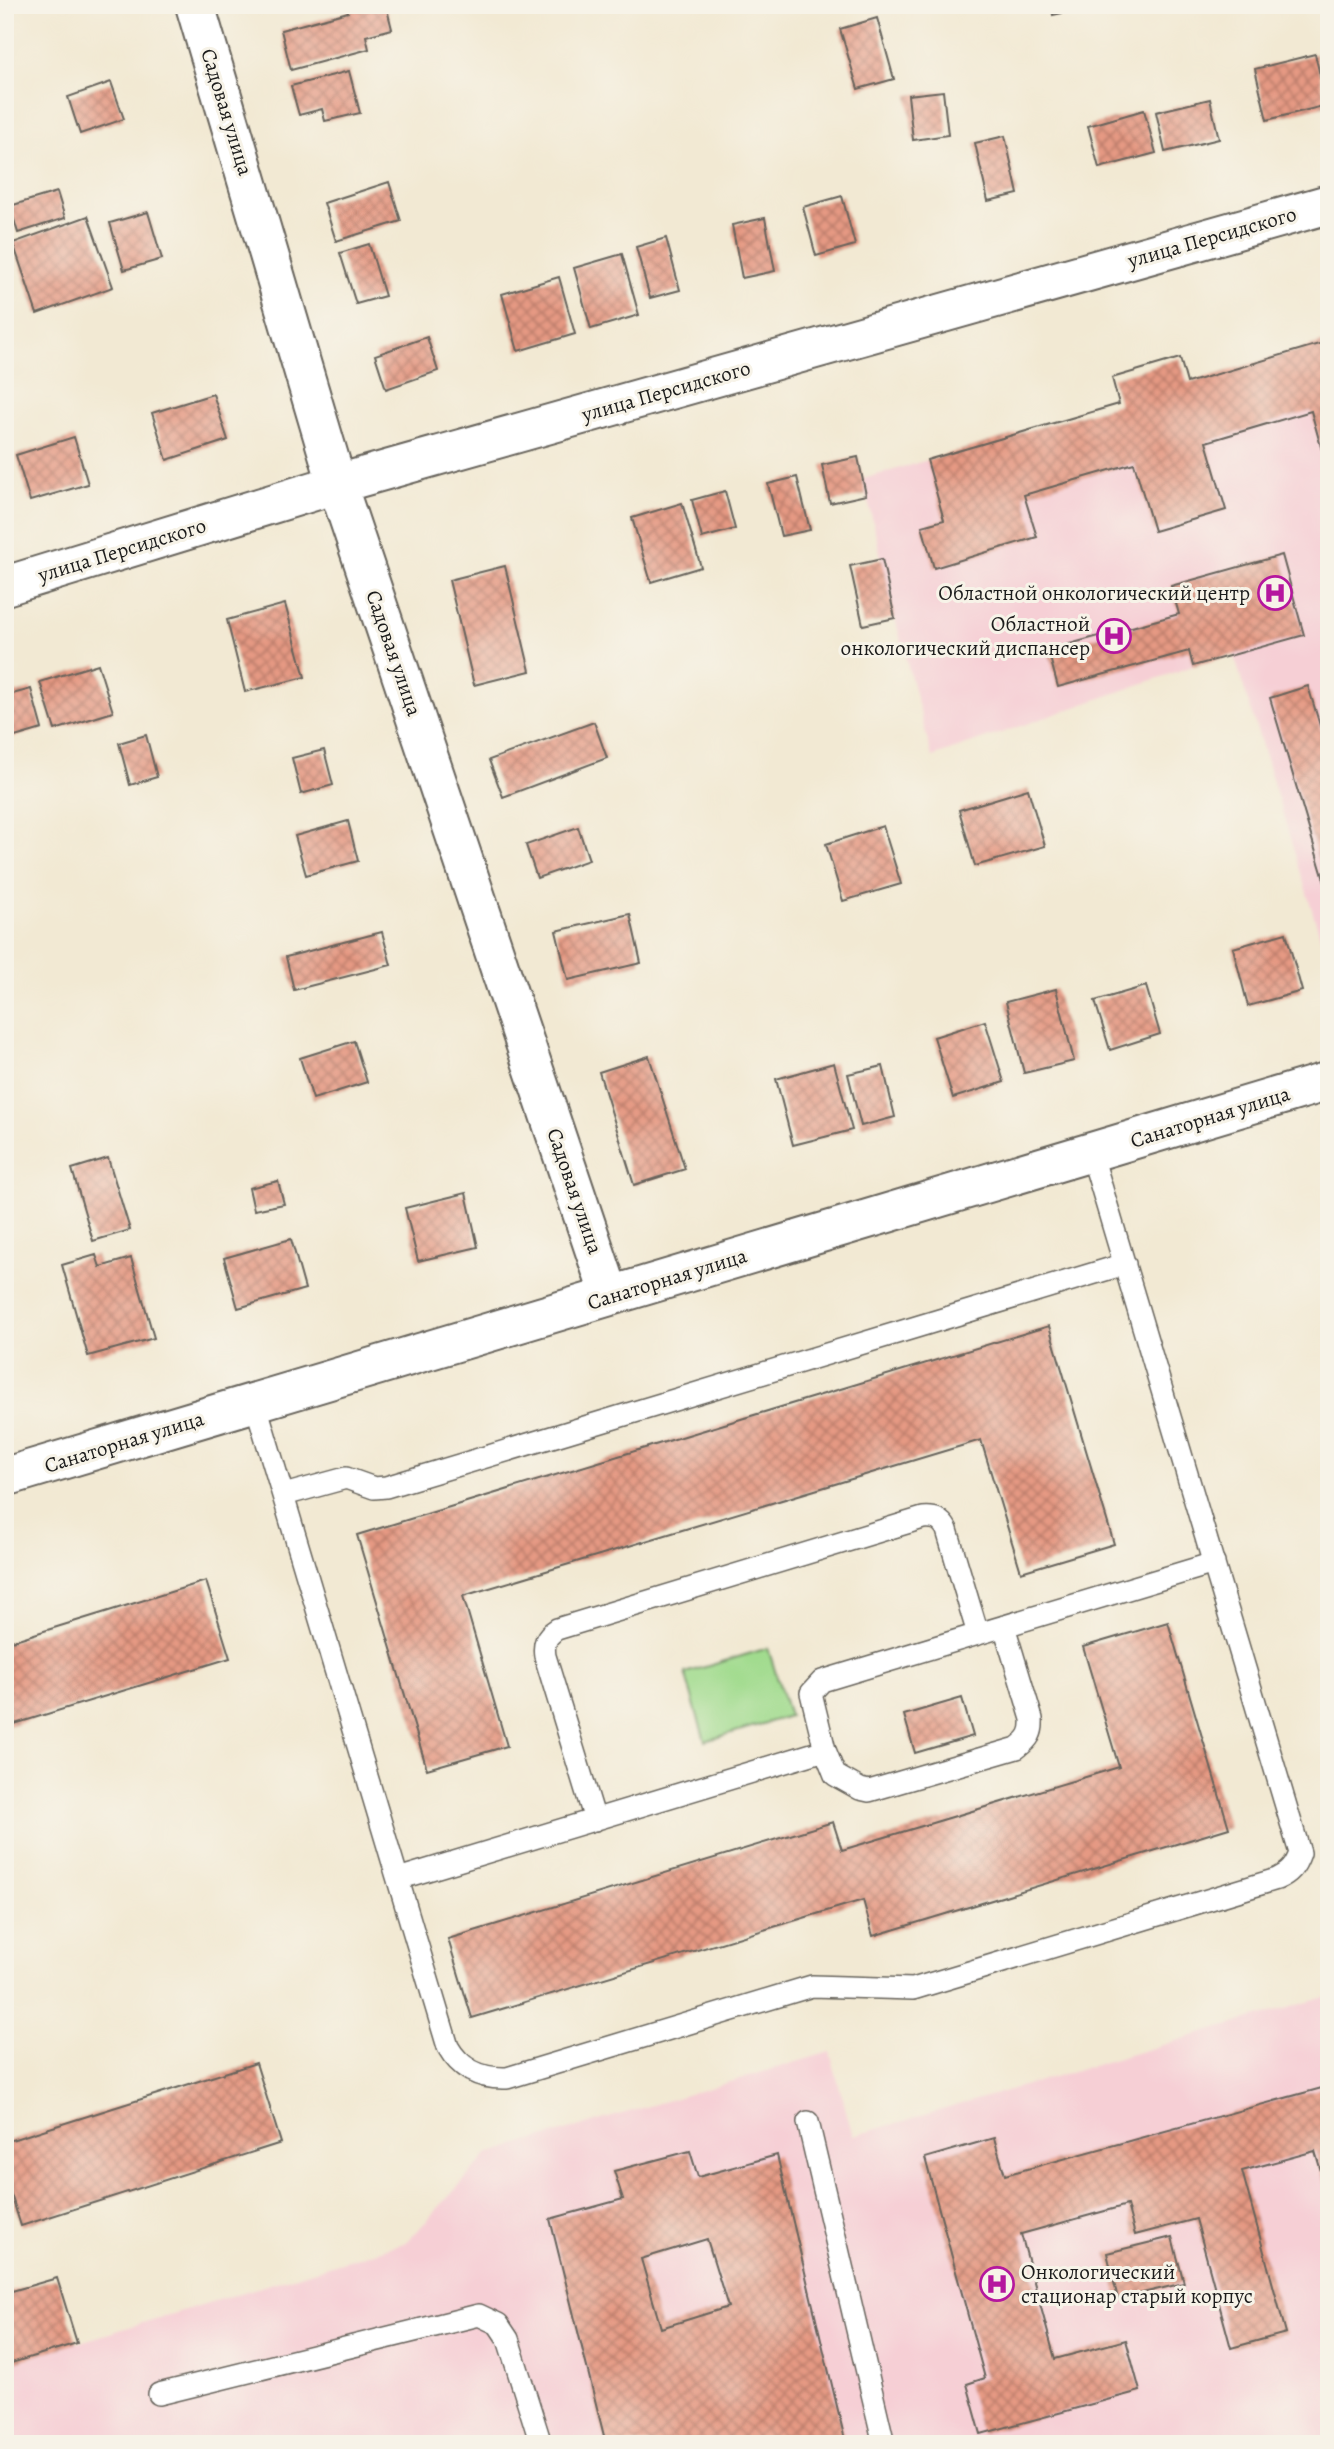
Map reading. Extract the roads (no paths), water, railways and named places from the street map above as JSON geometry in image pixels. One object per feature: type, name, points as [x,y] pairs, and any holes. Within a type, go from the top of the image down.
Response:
[{"type":"street","name":"Садовая улица","points":[[195,5],[337,484],[610,1296]]},
{"type":"street","name":"улица Персидского","points":[[5,586],[337,484],[1329,204]]},
{"type":"street","name":"Санаторная улица","points":[[5,1477],[1329,1081]]},
{"type":"lane","points":[[255,1402],[448,2047],[456,2061],[474,2074],[492,2079],[507,2078],[812,1986],[913,1989],[1277,1880],[1289,1874],[1300,1853],[1091,1152]]},
{"type":"lane","points":[[284,1495],[346,1478],[374,1488],[386,1487],[1125,1264]]},
{"type":"lane","points":[[594,1820],[545,1656],[544,1645],[549,1634],[557,1629],[933,1517],[942,1522],[947,1530],[978,1634]]},
{"type":"lane","points":[[1004,1626],[1032,1719],[1032,1730],[1027,1740],[1017,1748],[869,1791],[835,1775],[812,1703],[811,1693],[822,1681],[1004,1626],[1214,1563]]},
{"type":"lane","points":[[398,1879],[825,1750]]},
{"type":"lane","points":[[808,2122],[884,2444]]},
{"type":"lane","points":[[159,2394],[479,2315],[498,2323],[508,2339],[541,2444]]},
{"type":"place","name":"Областной онкологический центр","points":[[1275,593]]},
{"type":"place","name":"Областной онкологический диспансер","points":[[1114,636]]},
{"type":"place","name":"Онкологический стационар старый корпус","points":[[997,2284]]}]
